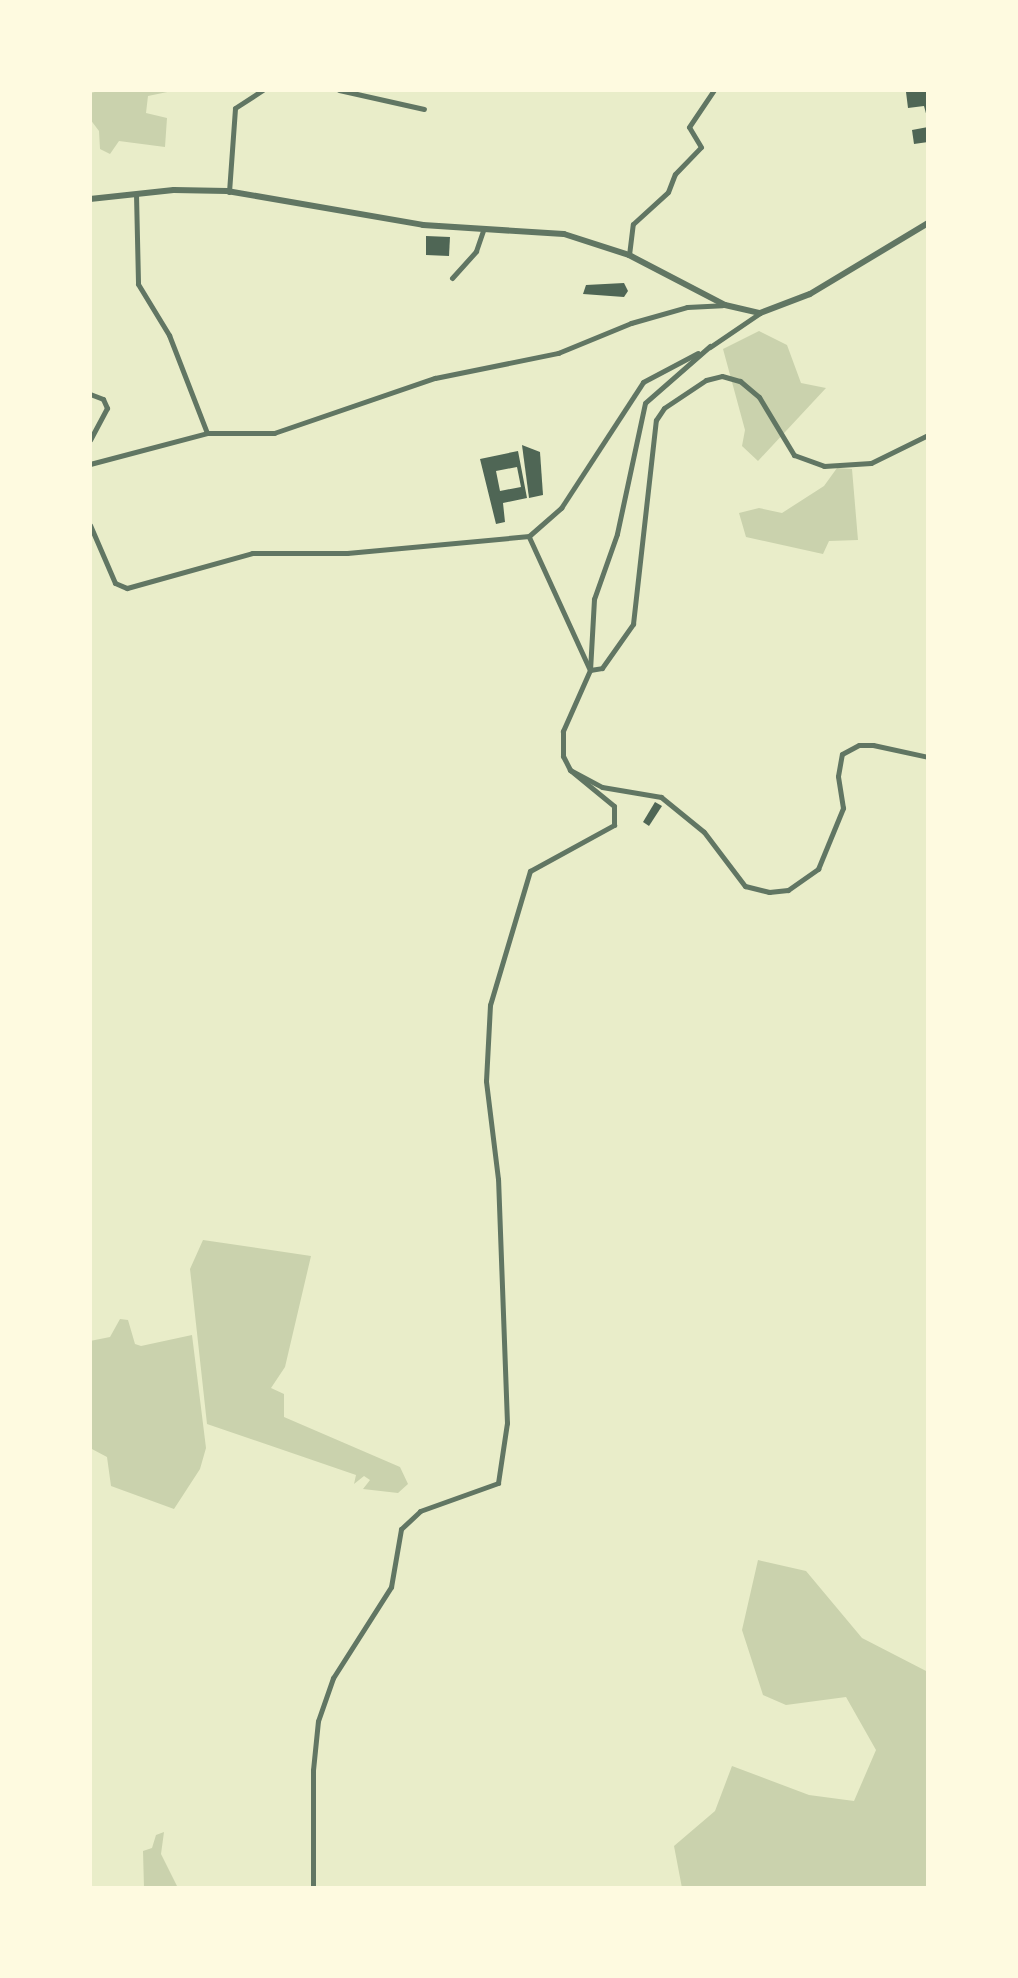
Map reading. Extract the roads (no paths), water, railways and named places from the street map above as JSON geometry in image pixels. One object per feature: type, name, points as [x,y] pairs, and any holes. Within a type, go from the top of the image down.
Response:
[{"type":"street","points":[[229,192],[235,108],[263,90]]},
{"type":"street","points":[[339,90],[424,109]]},
{"type":"street","points":[[629,255],[633,224],[668,192],[675,174],[701,147],[689,127],[714,90]]},
{"type":"street","points":[[90,199],[136,194],[229,192],[423,225],[564,234],[629,255],[725,305],[760,313]]},
{"type":"street","points":[[136,194],[138,284],[169,335],[207,433]]},
{"type":"street","points":[[90,525],[115,583],[127,588],[252,553],[347,553],[529,536],[561,508],[643,382],[710,346],[760,313],[810,294],[928,223]]},
{"type":"street","points":[[452,278],[476,251],[485,227]]},
{"type":"street","points":[[90,464],[207,433],[274,433],[435,378],[558,353],[631,323],[687,307],[725,305]]},
{"type":"street","points":[[313,1888],[313,1770],[318,1721],[333,1678],[391,1587],[401,1529],[420,1511],[498,1483],[507,1408],[498,1179],[486,1081],[490,1005],[530,871],[614,825],[614,806],[570,770],[563,756],[563,731],[590,670],[594,599],[617,534],[645,403],[710,346]]},
{"type":"street","points":[[590,670],[602,668],[633,624],[656,420],[664,408],[706,380],[722,376],[740,381],[759,397],[794,455],[824,466],[871,463],[928,435]]},
{"type":"street","points":[[90,394],[103,399],[107,408],[90,440]]},
{"type":"street","points":[[529,536],[590,670]]},
{"type":"street","points":[[570,770],[602,787],[661,797],[704,832],[745,886],[769,892],[788,890],[818,869],[843,808],[838,776],[842,754],[873,745],[928,757]]}]
